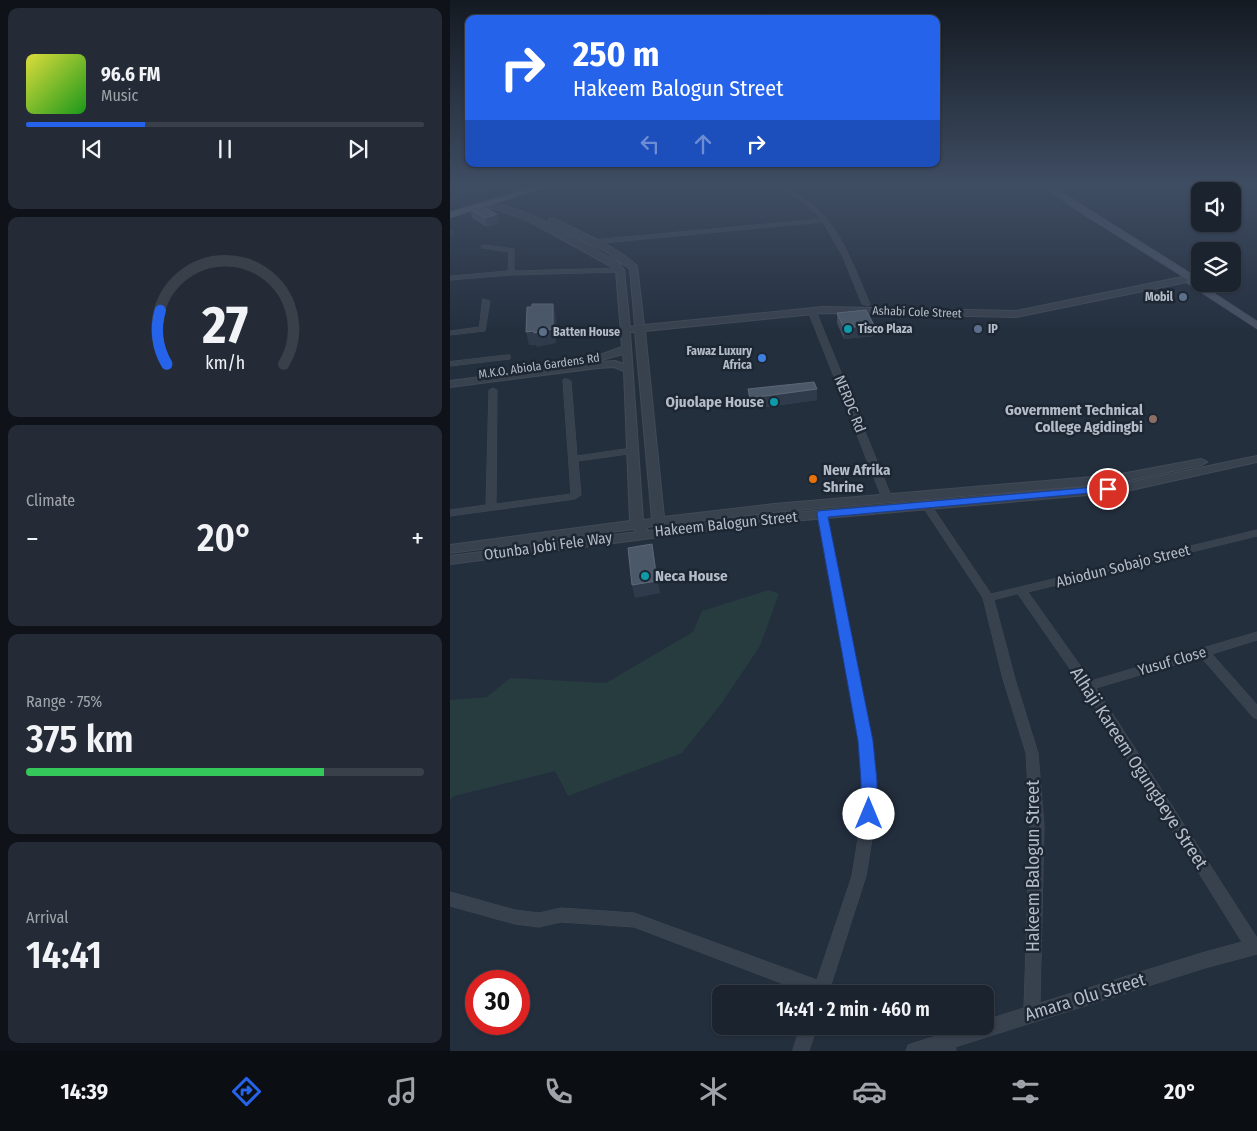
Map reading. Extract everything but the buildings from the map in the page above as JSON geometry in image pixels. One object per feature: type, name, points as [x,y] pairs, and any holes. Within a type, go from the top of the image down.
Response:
[{"type":"main road","points":[[1118,233],[1131,244],[1257,320]]},
{"type":"main road","points":[[1190,278],[1257,326]]},
{"type":"street","points":[[555,233],[607,260],[620,270],[629,369],[634,484],[641,529],[658,521],[634,268],[630,263],[574,233]]},
{"type":"street","points":[[592,242],[687,233]]},
{"type":"street","points":[[834,233],[866,304]]},
{"type":"street","points":[[484,247],[512,250],[511,273]]},
{"type":"street","points":[[450,278],[511,273],[620,270]]},
{"type":"street","name":"Ashabi Cole Street","points":[[625,327],[809,303],[1010,308],[1190,278]]},
{"type":"street","name":"Ashabi Cole Street","points":[[688,320],[812,311],[1016,314],[1151,283]]},
{"type":"street","points":[[450,333],[482,329],[486,301]]},
{"type":"street","name":"NERDC Rd","points":[[812,311],[887,498]]},
{"type":"street","name":"M.K.O. Abiola Gardens Rd","points":[[450,378],[600,358],[620,353],[627,348]]},
{"type":"street","points":[[450,364],[507,357]]},
{"type":"street","name":"M.K.O. Abiola Gardens Rd","points":[[450,384],[598,365],[615,364],[629,369]]},
{"type":"street","points":[[450,513],[576,495],[567,381]]},
{"type":"street","points":[[491,508],[493,390]]},
{"type":"street","name":"Hakeem Balogun Street","points":[[641,529],[926,504],[1139,475],[1257,450]]},
{"type":"street","points":[[572,459],[632,451]]},
{"type":"street","name":"Hakeem Balogun Street","points":[[658,521],[887,498],[1122,488],[1257,459]]},
{"type":"street","points":[[634,484],[655,482]]},
{"type":"street","name":"Hakeem Balogun Street","points":[[926,504],[988,598],[1009,679],[1032,753],[1036,826],[1032,1013]]},
{"type":"street","points":[[822,514],[865,741],[869,781],[869,814],[859,876],[823,985]]},
{"type":"street","name":"Otunba Jobi Fele Way","points":[[450,549],[641,529]]},
{"type":"street","name":"Otunba Jobi Fele Way","points":[[450,560],[641,529]]},
{"type":"street","name":"Abiodun Sobajo Street","points":[[988,598],[1257,533]]},
{"type":"street","name":"Alhaji Kareem Ogungbeye Street","points":[[1021,590],[1088,686],[1255,947]]},
{"type":"street","name":"Yusuf Close","points":[[1088,686],[1257,636]]},
{"type":"street","points":[[1204,652],[1257,714]]},
{"type":"street","points":[[450,899],[515,916],[539,920],[561,915],[634,920],[803,985]]},
{"type":"street","name":"Amara Olu Street","points":[[914,1051],[946,1046],[1032,1013],[1205,960],[1255,947]]},
{"type":"street","points":[[801,1051],[806,1035]]},
{"type":"green space","points":[[769,590],[779,594],[760,646],[721,704],[682,753],[568,796],[555,771],[454,796],[450,800],[450,700],[487,697],[510,678],[606,683],[693,632],[702,611]]},
{"type":"place","name":"Mobil","points":[[1183,297]]},
{"type":"place","name":"Tisco Plaza","points":[[848,329]]},
{"type":"place","name":"IP","points":[[978,329]]},
{"type":"place","name":"Batten House","points":[[543,332]]},
{"type":"place","name":"Fawaz Luxury Africa","points":[[762,358]]},
{"type":"place","name":"Ojuolape House","points":[[774,402]]},
{"type":"place","name":"Government Technical College Agidingbi","points":[[1153,419]]},
{"type":"place","name":"New Afrika Shrine","points":[[813,479]]},
{"type":"place","name":"Neca House","points":[[645,576]]},
{"type":"route","points":[[869,814],[869,781],[865,741],[822,514],[1108,489]]}]
